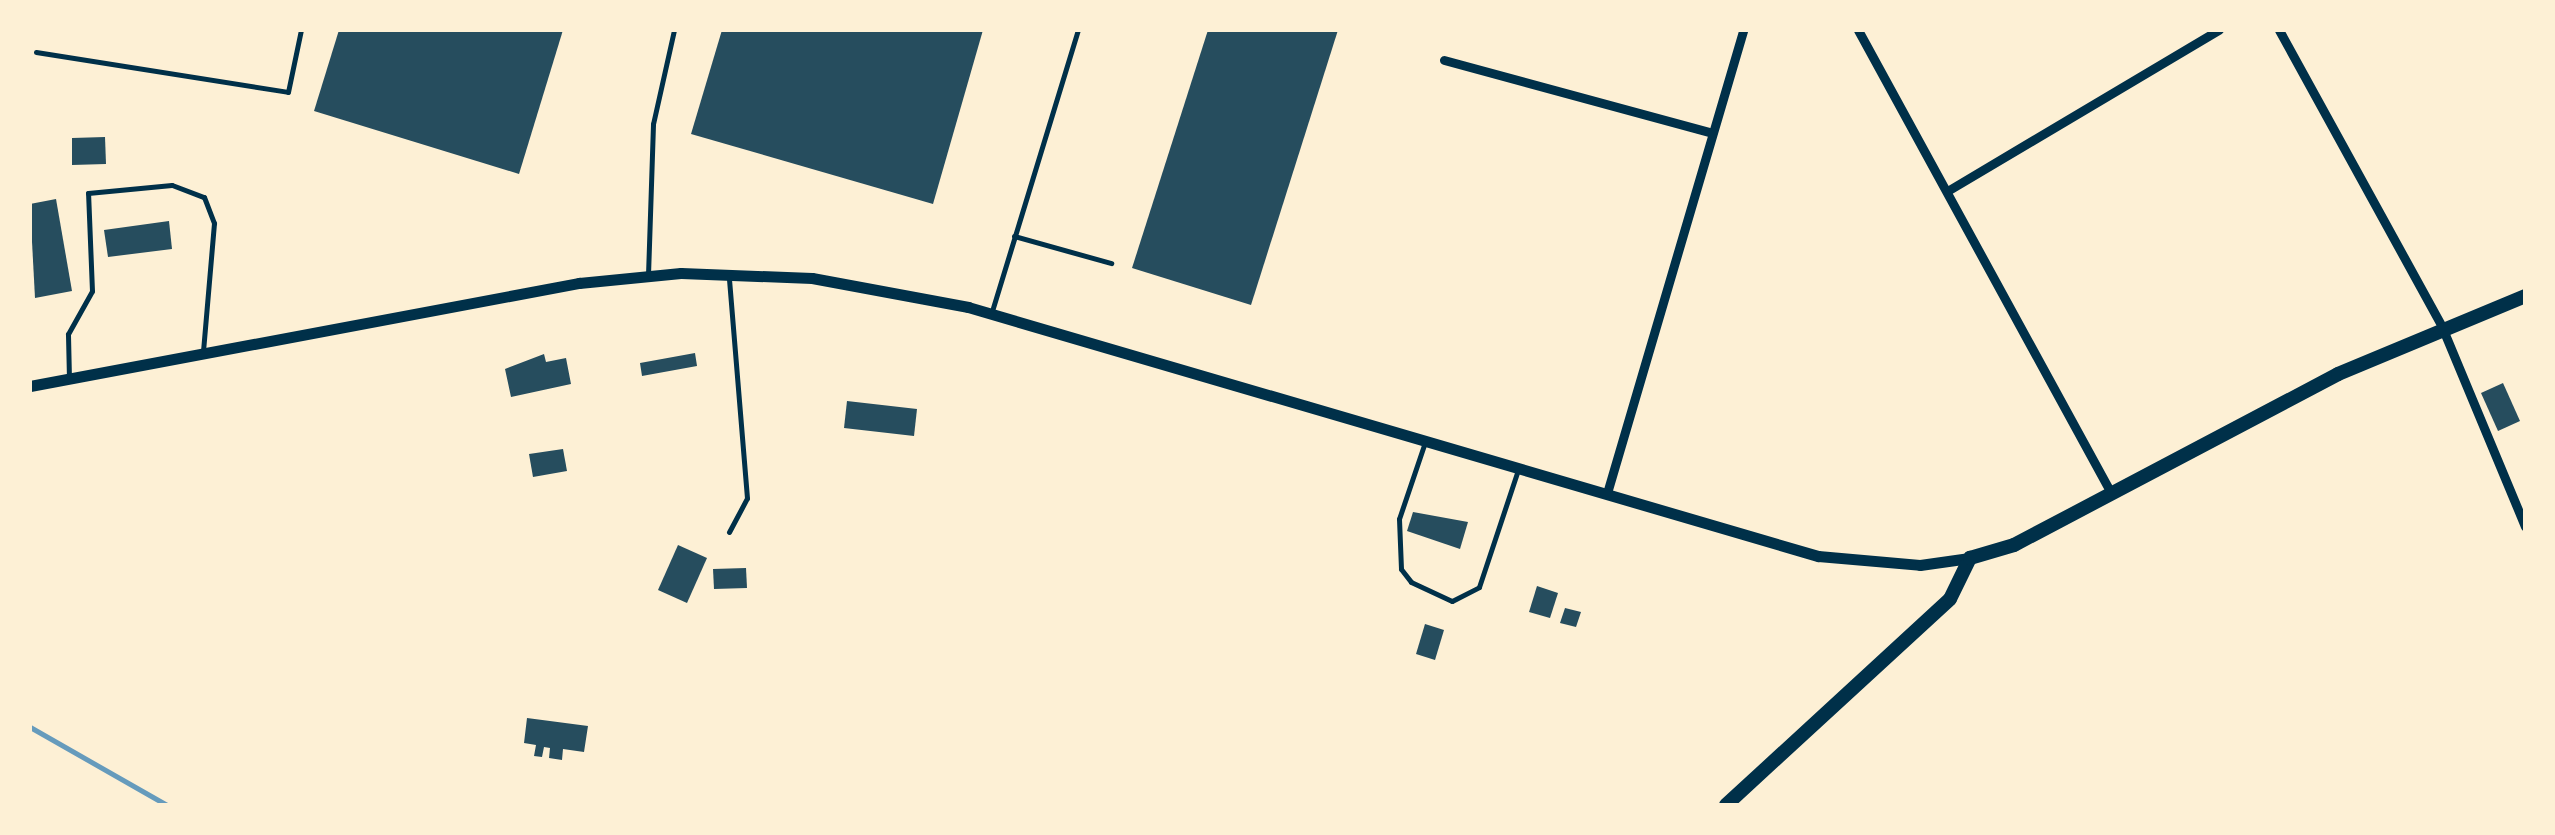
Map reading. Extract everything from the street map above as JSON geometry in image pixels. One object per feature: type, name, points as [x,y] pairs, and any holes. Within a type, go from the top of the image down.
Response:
[{"type":"main road","points":[[1728,804],[1950,599],[1970,558],[2014,545],[2110,491],[2442,327],[2525,296]]},
{"type":"street","points":[[1607,492],[1743,30]]},
{"type":"street","points":[[1858,30],[1949,190],[2110,491]]},
{"type":"street","points":[[1949,190],[2220,30]]},
{"type":"street","points":[[2279,30],[2442,327],[2525,526]]},
{"type":"street","points":[[1444,60],[1712,134]]},
{"type":"street","points":[[30,386],[648,276],[729,274],[865,285],[991,314],[1818,556],[1920,565],[1970,558]]},
{"type":"lane","points":[[36,52],[288,92],[301,30]]},
{"type":"lane","points":[[648,276],[654,124],[674,30]]},
{"type":"lane","points":[[991,314],[1078,30]]},
{"type":"lane","points":[[68,379],[68,334],[92,291],[88,193],[172,185],[204,197],[214,223],[203,354]]},
{"type":"lane","points":[[1014,236],[1111,263]]},
{"type":"lane","points":[[728,532],[746,498],[729,274]]},
{"type":"lane","points":[[1426,441],[1399,518],[1400,569],[1411,582],[1452,601],[1480,588],[1519,467]]},
{"type":"building","points":[[339,30],[563,30],[519,174],[314,111]]},
{"type":"building","points":[[722,30],[983,30],[933,204],[691,134]]},
{"type":"building","points":[[1208,30],[1338,30],[1251,305],[1132,268]]},
{"type":"building","points":[[105,137],[106,164],[72,165],[72,138]]},
{"type":"building","points":[[56,199],[72,291],[35,298],[30,204]]},
{"type":"building","points":[[169,221],[172,249],[108,257],[104,230]]},
{"type":"building","points":[[695,353],[697,366],[642,376],[640,363]]},
{"type":"building","points":[[544,354],[546,362],[566,358],[571,384],[511,397],[505,369]]},
{"type":"building","points":[[2503,383],[2520,421],[2498,431],[2481,393]]},
{"type":"building","points":[[847,401],[917,409],[914,436],[844,428]]},
{"type":"building","points":[[563,449],[567,471],[533,477],[529,454]]},
{"type":"building","points":[[1413,512],[1468,522],[1460,549],[1407,531]]},
{"type":"building","points":[[678,545],[707,558],[687,603],[658,590]]},
{"type":"building","points":[[746,568],[747,588],[714,589],[713,569]]},
{"type":"building","points":[[1537,586],[1558,593],[1550,618],[1529,612]]},
{"type":"building","points":[[1565,608],[1581,612],[1576,627],[1560,623]]},
{"type":"building","points":[[1425,624],[1444,630],[1435,660],[1416,654]]},
{"type":"building","points":[[527,718],[588,726],[584,752],[563,749],[562,760],[549,758],[550,748],[544,747],[542,757],[534,756],[536,745],[524,743]]},
{"type":"waterway","points":[[30,727],[167,805]]}]
